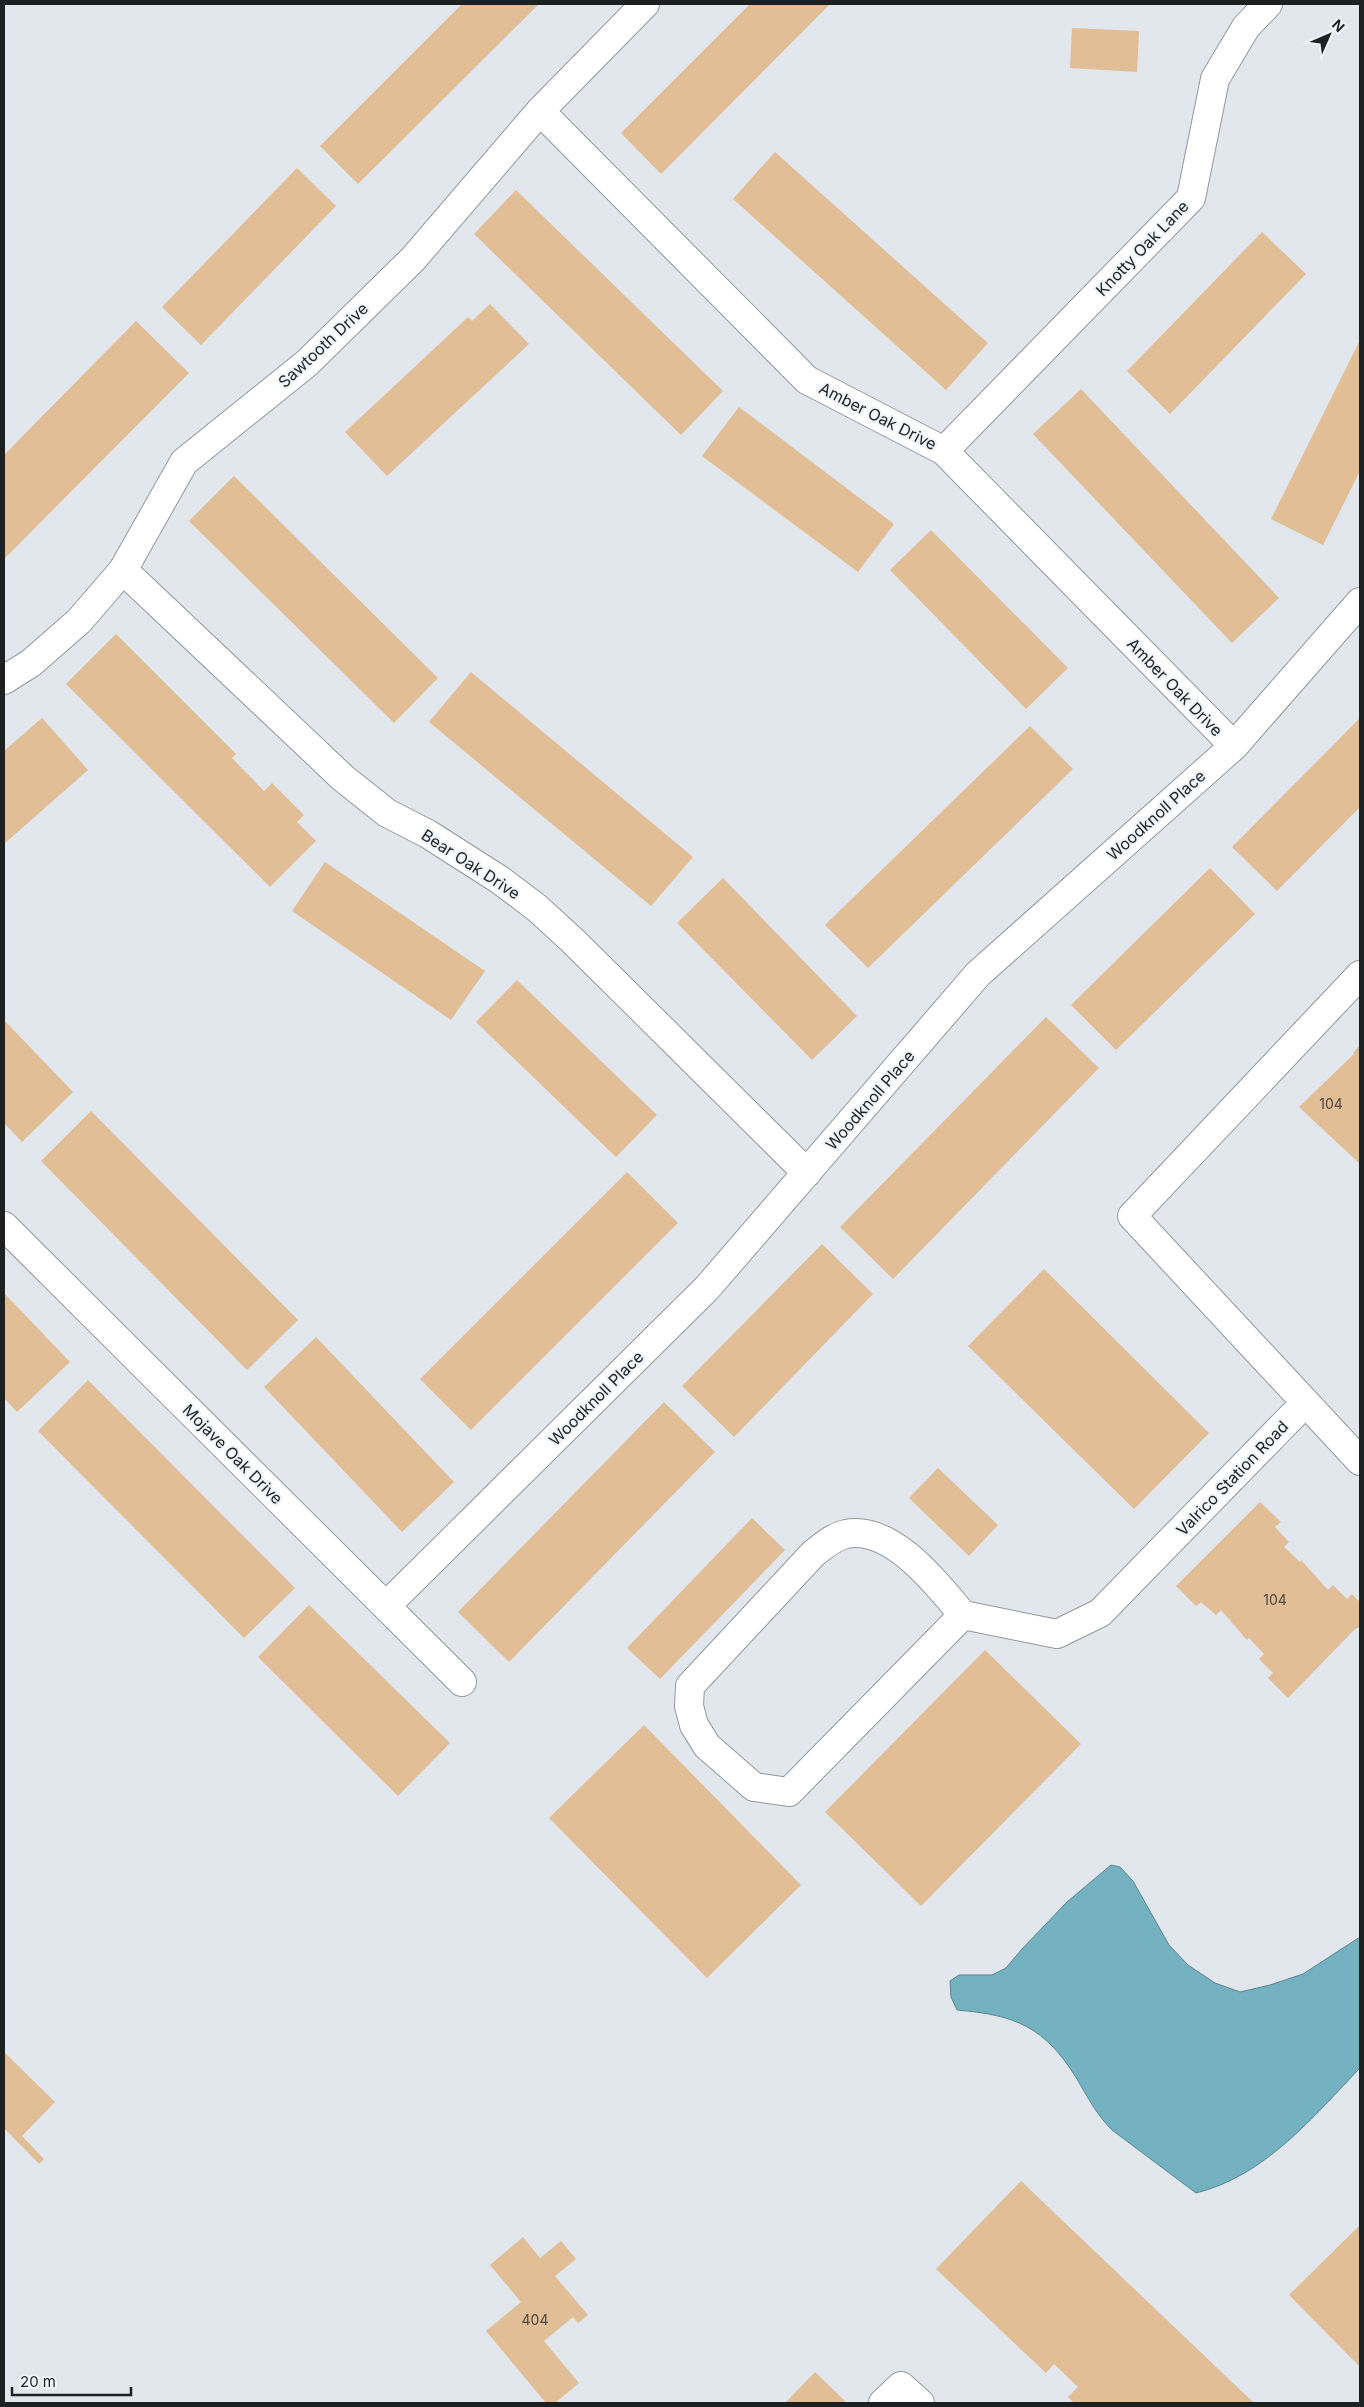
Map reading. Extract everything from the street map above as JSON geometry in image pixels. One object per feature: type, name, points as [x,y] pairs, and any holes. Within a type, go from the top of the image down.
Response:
[{"type":"street","name":"Sawtooth Drive","points":[[4,680],[31,663],[79,621],[123,570],[184,462],[307,363],[413,259],[540,111],[645,4]]},
{"type":"street","name":"Knotty Oak Lane","points":[[944,451],[1191,198],[1215,79],[1246,26],[1268,4]]},
{"type":"street","name":"Amber Oak Drive","points":[[540,111],[807,380],[944,451],[1234,746]]},
{"type":"street","name":"Bear Oak Drive","points":[[123,570],[343,778],[387,813],[428,834],[500,880],[537,908],[572,940],[807,1173]]},
{"type":"street","name":"Woodknoll Place","points":[[386,1606],[707,1288],[978,974],[1234,746],[1360,602]]},
{"type":"street","points":[[1360,975],[1132,1216],[1360,1461]]},
{"type":"street","name":"Mojave Oak Drive","points":[[4,1226],[462,1682]]},
{"type":"street","name":"Valrico Station Road","points":[[962,1615],[1057,1634],[1100,1614],[1305,1403]]},
{"type":"street","points":[[866,1533],[881,1539],[930,1576],[962,1615],[789,1792],[754,1787],[706,1746],[694,1725],[689,1706],[690,1686],[813,1554],[830,1541],[845,1534],[866,1533]]},
{"type":"street","points":[[883,2403],[901,2386],[920,2403]]},
{"type":"water","points":[[1111,1865],[1120,1867],[1133,1881],[1169,1945],[1188,1965],[1215,1983],[1240,1992],[1270,1985],[1303,1974],[1360,1937],[1360,2068],[1306,2125],[1266,2159],[1221,2185],[1196,2193],[1112,2130],[1097,2112],[1065,2061],[1041,2036],[1012,2020],[978,2012],[957,2010],[951,1997],[950,1981],[959,1975],[992,1975],[1006,1968],[1067,1902]]},
{"type":"building","points":[[462,4],[539,4],[358,184],[320,146]]},
{"type":"building","points":[[750,4],[830,4],[661,174],[621,133]]},
{"type":"building","points":[[1072,28],[1139,31],[1137,72],[1070,68]]},
{"type":"building","points":[[775,152],[988,343],[946,390],[733,199]]},
{"type":"building","points":[[297,168],[336,206],[201,345],[162,307]]},
{"type":"building","points":[[516,190],[723,391],[681,435],[474,234]]},
{"type":"building","points":[[1262,232],[1306,274],[1170,414],[1127,371]]},
{"type":"building","points":[[490,304],[529,344],[387,476],[345,432],[468,317],[472,321]]},
{"type":"building","points":[[136,321],[189,373],[4,559],[4,455]]},
{"type":"building","points":[[1360,340],[1360,471],[1323,545],[1271,519]]},
{"type":"building","points":[[1081,389],[1279,598],[1232,643],[1033,434]]},
{"type":"building","points":[[739,407],[894,524],[858,572],[702,456]]},
{"type":"building","points":[[234,476],[438,678],[394,723],[189,521]]},
{"type":"building","points":[[931,530],[1068,668],[1026,709],[890,570]]},
{"type":"building","points":[[116,634],[236,754],[232,758],[264,791],[272,783],[304,815],[297,822],[316,841],[270,887],[66,684]]},
{"type":"building","points":[[471,672],[693,857],[651,906],[429,722]]},
{"type":"building","points":[[42,718],[88,770],[4,844],[4,751]]},
{"type":"building","points":[[1360,718],[1360,807],[1277,891],[1232,847]]},
{"type":"building","points":[[1030,726],[1073,769],[868,968],[825,925]]},
{"type":"building","points":[[325,862],[485,971],[451,1020],[292,911]]},
{"type":"building","points":[[1210,868],[1255,914],[1116,1050],[1071,1005]]},
{"type":"building","points":[[723,878],[857,1016],[812,1060],[677,923]]},
{"type":"building","points":[[517,980],[657,1115],[616,1157],[476,1022]]},
{"type":"building","points":[[1046,1017],[1099,1068],[893,1279],[840,1227]]},
{"type":"building","points":[[4,1020],[73,1092],[22,1142],[4,1123]]},
{"type":"building","points":[[1359,1046],[1360,1164],[1299,1107],[1354,1054]]},
{"type":"building","points":[[91,1111],[298,1320],[247,1370],[41,1161]]},
{"type":"building","points":[[627,1172],[678,1223],[471,1430],[420,1379]]},
{"type":"building","points":[[822,1244],[873,1294],[734,1437],[682,1386]]},
{"type":"building","points":[[1044,1269],[1209,1433],[1134,1509],[968,1346]]},
{"type":"building","points":[[4,1293],[70,1362],[17,1412],[4,1398]]},
{"type":"building","points":[[316,1337],[454,1482],[402,1532],[264,1387]]},
{"type":"building","points":[[88,1380],[295,1588],[244,1638],[38,1431]]},
{"type":"building","points":[[664,1402],[715,1452],[509,1662],[458,1612]]},
{"type":"building","points":[[938,1468],[998,1525],[969,1556],[909,1498]]},
{"type":"building","points":[[1260,1502],[1281,1522],[1275,1527],[1289,1542],[1284,1547],[1300,1562],[1301,1560],[1328,1590],[1333,1585],[1347,1599],[1352,1594],[1360,1602],[1360,1627],[1355,1629],[1288,1698],[1268,1678],[1273,1673],[1259,1659],[1264,1654],[1249,1638],[1247,1640],[1221,1610],[1216,1615],[1201,1602],[1196,1606],[1176,1586]]},
{"type":"building","points":[[752,1518],[785,1550],[660,1679],[627,1648]]},
{"type":"building","points":[[309,1605],[450,1743],[398,1796],[258,1657]]},
{"type":"building","points":[[985,1650],[1081,1744],[921,1906],[825,1812]]},
{"type":"building","points":[[644,1725],[801,1885],[707,1978],[549,1818]]},
{"type":"building","points":[[4,2052],[55,2102],[22,2136],[44,2159],[39,2164],[4,2128]]},
{"type":"building","points":[[1021,2181],[1254,2403],[1074,2403],[1068,2397],[1078,2387],[1054,2364],[1046,2373],[936,2269]]},
{"type":"building","points":[[1360,2225],[1360,2367],[1289,2295]]},
{"type":"building","points":[[523,2237],[540,2258],[561,2241],[576,2259],[555,2276],[588,2315],[578,2323],[573,2317],[544,2341],[579,2383],[555,2403],[546,2403],[486,2331],[521,2302],[490,2265]]},
{"type":"building","points":[[815,2372],[845,2401],[843,2403],[785,2403]]}]
